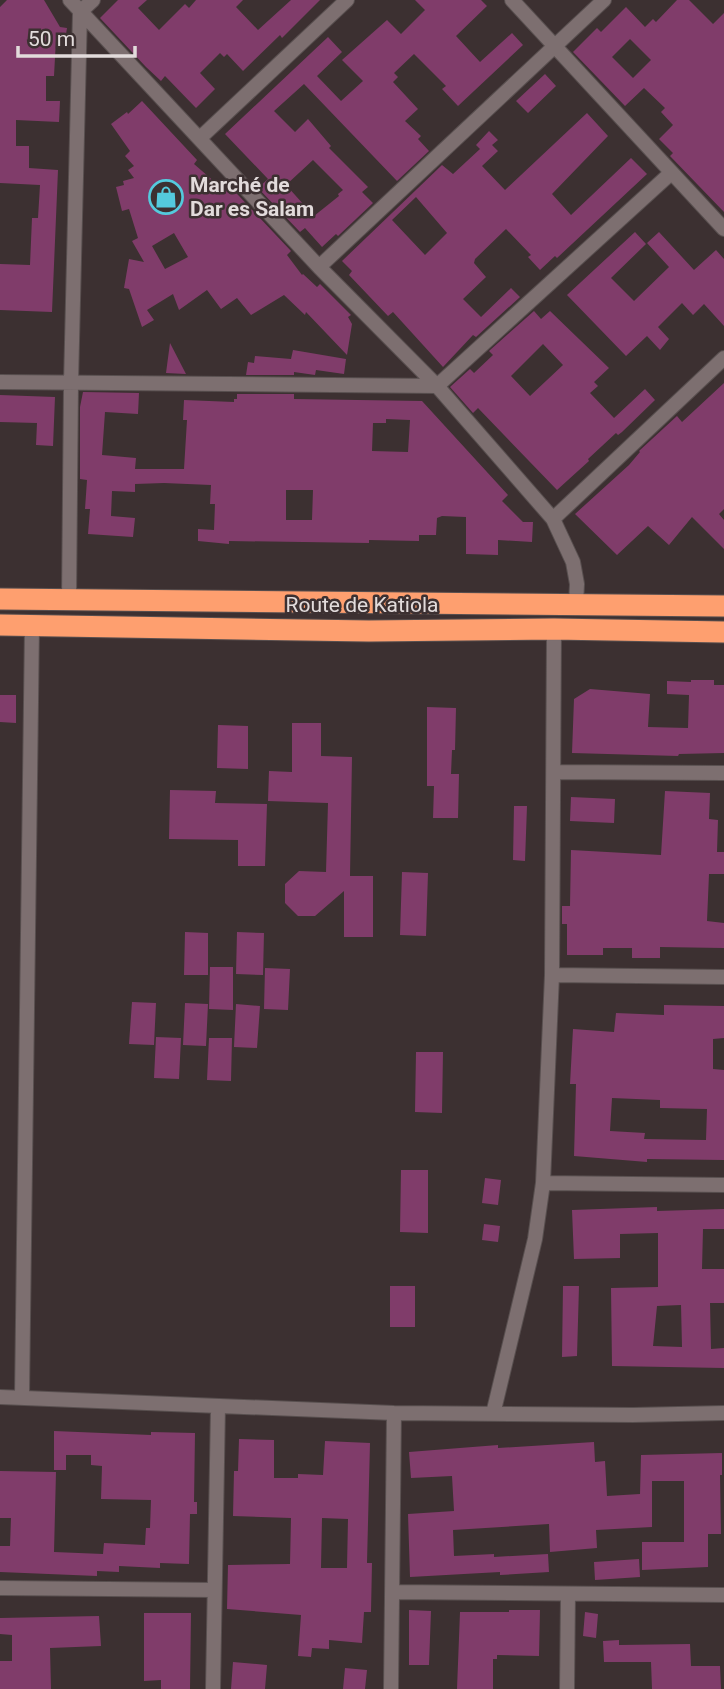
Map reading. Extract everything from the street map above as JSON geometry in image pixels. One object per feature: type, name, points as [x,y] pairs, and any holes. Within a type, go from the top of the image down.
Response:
[{"type":"highway","name":"Route de Katiola","points":[[0,599],[724,606]]},
{"type":"highway","name":"Route de Katiola","points":[[0,625],[369,631],[554,629],[724,632]]},
{"type":"street","points":[[70,0],[320,267],[437,386],[553,519],[573,562],[577,584],[576,604]]},
{"type":"street","points":[[69,601],[80,12],[93,0]]},
{"type":"street","points":[[200,138],[347,0]]},
{"type":"street","points":[[512,0],[724,229]]},
{"type":"street","points":[[320,267],[604,0]]},
{"type":"street","points":[[0,382],[437,386],[671,173]]},
{"type":"street","points":[[553,519],[724,358]]},
{"type":"street","points":[[22,1397],[32,625]]},
{"type":"street","points":[[493,1414],[535,1239],[543,1183],[552,975],[554,629]]},
{"type":"street","points":[[555,772],[724,774]]},
{"type":"street","points":[[552,975],[724,976]]},
{"type":"street","points":[[543,1183],[724,1185]]},
{"type":"street","points":[[0,1397],[394,1413],[724,1413]]},
{"type":"street","points":[[213,1689],[218,1406]]},
{"type":"street","points":[[391,1689],[394,1413]]},
{"type":"street","points":[[0,1588],[214,1590]]},
{"type":"street","points":[[393,1592],[724,1595]]},
{"type":"street","points":[[567,1689],[568,1594]]},
{"type":"building","points":[[7,0],[44,0],[60,27],[67,28],[65,40],[56,39],[54,76],[46,76],[46,101],[60,101],[59,122],[16,120],[16,146],[29,146],[29,168],[58,170],[52,312],[0,310],[0,264],[30,265],[32,218],[38,218],[40,185],[0,183],[0,7]]},
{"type":"building","points":[[118,0],[147,0],[138,8],[159,30],[185,4],[189,8],[196,0],[243,0],[236,7],[258,30],[291,0],[320,0],[282,38],[280,35],[243,71],[227,54],[224,57],[220,53],[200,73],[215,89],[196,108],[165,76],[161,81],[146,67],[100,18]]},
{"type":"building","points":[[415,0],[481,0],[487,6],[456,36],[480,62],[512,33],[523,45],[458,106],[442,89],[446,86],[414,54],[394,73],[398,77],[393,82],[418,109],[405,121],[421,136],[418,139],[429,151],[397,181],[304,84],[274,111],[295,132],[308,119],[331,146],[329,148],[368,187],[362,192],[373,203],[338,236],[336,234],[322,247],[305,228],[300,232],[258,188],[268,179],[225,134],[328,37],[342,52],[317,76],[341,101],[363,81],[342,60],[387,20],[401,34],[425,10]],"holes":[[[313,160],[343,190],[314,216],[286,185]]]},
{"type":"building","points":[[677,0],[689,0],[713,24],[724,13],[724,212],[670,156],[673,153],[659,139],[673,125],[661,112],[665,108],[644,88],[625,106],[573,52],[597,28],[601,32],[626,7],[645,27],[653,19],[656,22]],"holes":[[[630,39],[651,60],[633,78],[612,57]]]},
{"type":"building","points":[[545,74],[556,86],[528,113],[516,101]]},
{"type":"building","points":[[142,101],[197,160],[194,164],[217,184],[223,179],[291,251],[287,255],[302,275],[317,287],[320,284],[351,315],[348,317],[352,324],[347,355],[306,312],[305,315],[284,295],[251,315],[237,298],[221,309],[207,290],[179,310],[173,294],[147,310],[154,320],[142,327],[129,289],[124,288],[129,259],[144,262],[132,241],[138,238],[129,209],[122,211],[116,187],[124,185],[123,181],[134,178],[128,170],[134,166],[125,156],[130,151],[111,124],[127,112],[128,114]],"holes":[[[174,233],[188,257],[165,269],[152,246]]]},
{"type":"building","points":[[587,113],[608,136],[552,194],[571,215],[631,158],[647,174],[557,258],[555,256],[540,270],[528,257],[531,255],[506,229],[475,259],[474,263],[486,277],[463,299],[481,317],[511,288],[520,297],[476,337],[473,335],[443,367],[393,312],[388,316],[349,275],[352,271],[342,261],[442,165],[453,174],[480,149],[476,145],[489,131],[498,140],[492,145],[498,151],[482,166],[505,190]],"holes":[[[416,197],[447,233],[425,255],[392,220]]]},
{"type":"building","points":[[635,232],[646,244],[611,278],[634,301],[669,267],[647,243],[659,232],[694,270],[716,250],[724,259],[724,326],[704,304],[693,315],[682,303],[658,327],[669,339],[660,350],[647,336],[626,356],[567,295]]},
{"type":"building","points":[[534,311],[541,319],[550,311],[609,368],[594,382],[598,386],[590,393],[614,418],[645,389],[655,400],[557,490],[478,408],[473,413],[450,387],[470,369],[474,373],[493,355],[489,351]],"holes":[[[543,344],[563,365],[530,396],[511,376]]]},
{"type":"building","points":[[170,343],[186,374],[166,373]]},
{"type":"building","points":[[293,350],[346,359],[344,374],[316,370],[315,375],[294,372],[294,375],[246,375],[248,362],[254,363],[255,356],[291,359]]},
{"type":"building","points":[[724,383],[724,509],[719,514],[724,520],[724,549],[692,517],[669,545],[648,526],[617,555],[575,514],[677,416],[682,422]]},
{"type":"building","points":[[83,392],[139,393],[138,414],[105,412],[102,455],[136,458],[135,469],[184,469],[187,420],[183,420],[184,400],[234,402],[237,394],[294,394],[294,399],[422,401],[508,495],[502,501],[523,522],[533,522],[532,542],[498,540],[498,555],[466,554],[466,517],[442,516],[437,518],[436,535],[419,535],[419,541],[229,541],[229,544],[198,541],[198,529],[214,530],[215,504],[210,504],[211,485],[164,483],[135,484],[135,492],[112,491],[111,516],[135,518],[133,537],[88,534],[90,509],[85,509],[87,480],[80,479],[80,407]],"holes":[[[386,419],[410,420],[408,452],[372,451],[373,423],[386,423]],[[286,490],[313,490],[312,520],[286,520]]]},
{"type":"building","points":[[0,395],[55,397],[53,446],[36,445],[37,423],[0,422]]},
{"type":"building","points":[[714,680],[714,685],[724,685],[724,753],[678,756],[572,753],[574,699],[590,689],[650,694],[648,727],[688,728],[689,695],[667,694],[667,681]]},
{"type":"building","points":[[0,695],[16,695],[16,723],[0,722]]},
{"type":"building","points":[[427,707],[456,708],[455,750],[452,750],[451,774],[459,774],[458,818],[433,818],[434,786],[427,786]]},
{"type":"building","points":[[292,723],[321,723],[321,756],[352,757],[350,876],[373,876],[373,937],[344,937],[344,891],[315,916],[298,916],[285,903],[285,884],[299,871],[326,872],[328,803],[268,801],[269,771],[292,772]]},
{"type":"building","points":[[218,725],[248,726],[248,769],[217,768]]},
{"type":"building","points":[[170,790],[216,791],[215,803],[267,804],[265,866],[238,866],[238,840],[169,839]]},
{"type":"building","points":[[665,791],[710,793],[709,819],[718,820],[717,852],[724,852],[724,874],[709,874],[707,921],[724,923],[724,948],[660,947],[660,958],[632,958],[632,948],[603,948],[603,955],[567,955],[567,924],[562,924],[562,906],[570,906],[571,850],[661,855]]},
{"type":"building","points":[[571,797],[615,799],[614,823],[570,821]]},
{"type":"building","points":[[514,806],[527,806],[525,861],[513,860]]},
{"type":"building","points":[[402,872],[428,873],[426,936],[400,935]]},
{"type":"building","points":[[185,932],[208,933],[208,975],[184,975]]},
{"type":"building","points":[[237,932],[264,933],[263,975],[236,974]]},
{"type":"building","points":[[210,967],[233,967],[233,1010],[209,1009]]},
{"type":"building","points":[[265,968],[290,969],[288,1010],[264,1009]]},
{"type":"building","points":[[132,1002],[156,1003],[154,1045],[129,1044]]},
{"type":"building","points":[[185,1003],[208,1004],[206,1046],[183,1045]]},
{"type":"building","points":[[236,1004],[260,1006],[257,1048],[234,1047]]},
{"type":"building","points":[[664,1005],[724,1006],[724,1038],[713,1039],[713,1069],[724,1070],[724,1160],[647,1159],[647,1162],[574,1156],[576,1084],[570,1084],[573,1029],[614,1032],[616,1013],[664,1015]],"holes":[[[612,1098],[660,1100],[660,1108],[707,1109],[706,1140],[644,1139],[645,1133],[610,1131]]]},
{"type":"building","points":[[156,1037],[181,1038],[179,1079],[154,1078]]},
{"type":"building","points":[[209,1038],[232,1038],[231,1081],[207,1080]]},
{"type":"building","points":[[416,1052],[443,1052],[442,1113],[415,1112]]},
{"type":"building","points":[[401,1170],[428,1170],[428,1233],[400,1232]]},
{"type":"building","points":[[485,1178],[501,1180],[498,1205],[482,1203]]},
{"type":"building","points":[[657,1207],[657,1211],[724,1209],[724,1229],[703,1229],[702,1269],[724,1269],[724,1303],[710,1303],[711,1349],[724,1348],[724,1368],[612,1366],[611,1288],[658,1287],[658,1233],[620,1234],[620,1258],[574,1259],[572,1210]],"holes":[[[681,1305],[682,1347],[653,1346],[657,1306]]]},
{"type":"building","points":[[484,1224],[500,1226],[498,1242],[482,1240]]},
{"type":"building","points":[[390,1286],[415,1286],[415,1327],[390,1327]]},
{"type":"building","points":[[563,1286],[579,1286],[577,1356],[562,1357]]},
{"type":"building","points":[[54,1431],[151,1435],[151,1432],[195,1433],[194,1502],[197,1502],[197,1514],[190,1514],[189,1564],[160,1563],[160,1568],[119,1566],[119,1572],[97,1571],[97,1576],[0,1572],[0,1546],[10,1546],[11,1518],[0,1518],[0,1471],[56,1472],[54,1552],[103,1554],[104,1543],[145,1545],[146,1528],[150,1528],[151,1500],[101,1499],[102,1466],[91,1465],[91,1455],[66,1455],[66,1470],[54,1470]]},
{"type":"building","points":[[239,1439],[274,1440],[274,1478],[298,1478],[298,1474],[323,1475],[325,1441],[370,1443],[367,1563],[372,1563],[371,1612],[364,1612],[362,1643],[329,1640],[329,1649],[312,1648],[311,1657],[298,1656],[301,1615],[227,1609],[228,1565],[290,1564],[291,1518],[233,1516],[234,1471],[238,1471]],"holes":[[[322,1518],[348,1519],[347,1568],[321,1568]]]},
{"type":"building","points":[[594,1442],[595,1462],[605,1461],[607,1496],[640,1494],[641,1455],[722,1453],[721,1534],[708,1534],[708,1567],[642,1570],[642,1542],[684,1542],[684,1481],[652,1481],[652,1527],[596,1530],[597,1548],[550,1552],[549,1524],[453,1530],[454,1556],[548,1554],[549,1572],[410,1577],[408,1514],[454,1511],[452,1476],[411,1478],[409,1452],[498,1445],[498,1448]]},
{"type":"building","points":[[639,1559],[640,1577],[595,1580],[594,1562]]},
{"type":"building","points":[[409,1610],[431,1611],[429,1665],[409,1665]]},
{"type":"building","points":[[540,1610],[539,1656],[497,1655],[497,1659],[493,1659],[493,1689],[457,1689],[460,1612]]},
{"type":"building","points":[[585,1612],[598,1614],[596,1638],[583,1636]]},
{"type":"building","points":[[144,1613],[191,1613],[190,1689],[161,1689],[161,1680],[144,1681]]},
{"type":"building","points":[[99,1616],[101,1646],[50,1648],[51,1689],[0,1689],[0,1661],[12,1661],[12,1635],[0,1634],[0,1618]]},
{"type":"building","points":[[619,1640],[619,1645],[690,1644],[691,1666],[720,1666],[721,1689],[652,1689],[651,1662],[604,1662],[603,1641]]},
{"type":"building","points":[[233,1662],[267,1665],[265,1689],[231,1689]]},
{"type":"building","points":[[345,1668],[367,1670],[365,1689],[343,1689]]},
{"type":"place","name":"Marché de Dar es Salam","points":[[166,197]]}]
